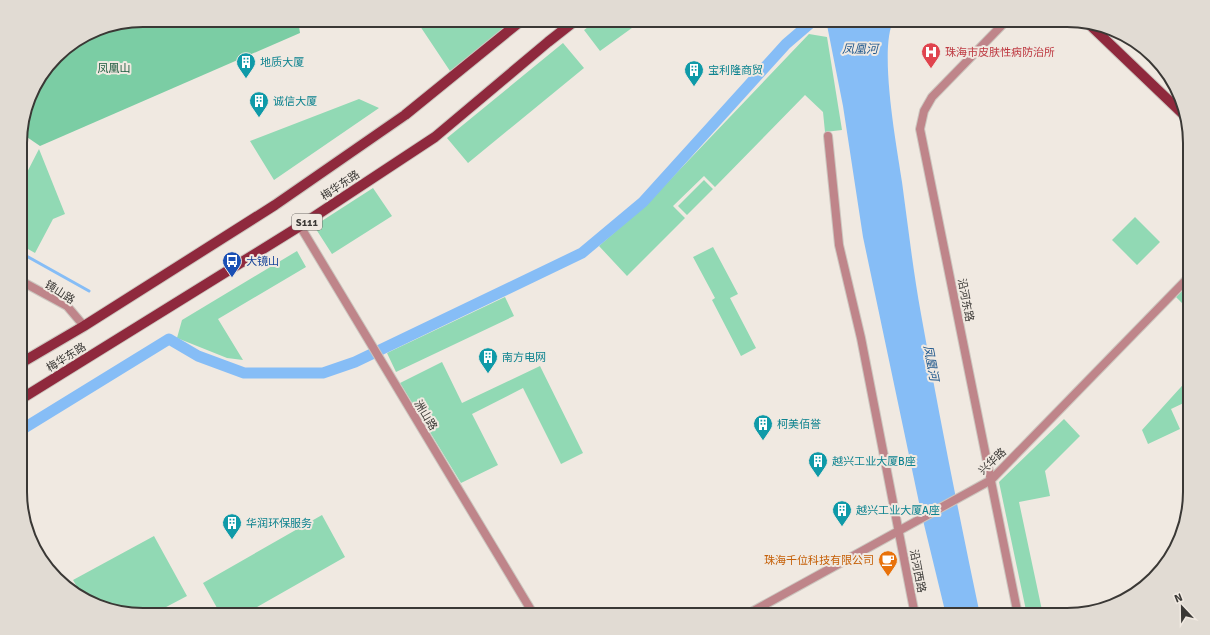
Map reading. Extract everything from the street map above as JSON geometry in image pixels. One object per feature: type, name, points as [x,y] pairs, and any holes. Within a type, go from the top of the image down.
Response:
[{"type":"main road","name":"梅华东路","points":[[27,359],[84,326],[275,205],[405,115],[513,27]]},
{"type":"main road","name":"梅华东路","points":[[27,395],[300,226],[435,137],[567,27]]},
{"type":"main road","points":[[1095,31],[1178,109]]},
{"type":"street","name":"沿河东路","points":[[1000,27],[932,97],[924,111],[920,129],[1017,608]]},
{"type":"street","name":"沿河西路","points":[[828,136],[839,245],[861,338],[914,608]]},
{"type":"street","name":"洲山路","points":[[300,226],[530,608]]},
{"type":"street","name":"兴华路","points":[[759,608],[991,480],[1183,283]]},
{"type":"street","name":"镜山路","points":[[27,284],[67,306],[84,326]]},
{"type":"green space","name":"凤凰山","points":[[143,27],[299,27],[300,33],[40,146],[27,137],[31,113],[39,92],[51,72],[67,56],[92,39],[113,31]]},
{"type":"green space","points":[[421,27],[508,27],[450,71]]},
{"type":"green space","points":[[588,27],[633,27],[600,51],[584,30]]},
{"type":"green space","points":[[809,34],[827,37],[842,130],[825,132],[823,112],[805,95],[715,187],[704,176],[673,206],[685,218],[627,276],[599,246],[646,205]]},
{"type":"green space","points":[[563,43],[584,68],[468,163],[447,138]]},
{"type":"green space","points":[[359,99],[379,108],[274,180],[250,141]]},
{"type":"green space","points":[[39,149],[65,214],[53,219],[35,253],[27,248],[27,172]]},
{"type":"green space","points":[[704,180],[713,189],[687,215],[678,206]]},
{"type":"green space","points":[[373,188],[392,216],[332,254],[314,226]]},
{"type":"green space","points":[[1135,217],[1160,242],[1137,265],[1112,240]]},
{"type":"green space","points":[[713,247],[738,294],[730,298],[756,348],[741,356],[712,300],[715,298],[693,257]]},
{"type":"green space","points":[[297,251],[306,267],[218,319],[243,360],[227,358],[177,338],[182,320]]},
{"type":"green space","points":[[1183,290],[1183,304],[1176,297]]},
{"type":"green space","points":[[505,297],[514,316],[396,372],[387,353]]},
{"type":"green space","points":[[442,362],[462,403],[540,366],[583,453],[561,464],[523,388],[472,414],[498,465],[461,483],[400,383]]},
{"type":"green space","points":[[1183,385],[1183,403],[1171,409],[1180,429],[1148,444],[1142,430]]},
{"type":"green space","points":[[1064,419],[1080,436],[1045,471],[1050,496],[1019,502],[1042,608],[1026,608],[999,482]]},
{"type":"green space","points":[[322,515],[345,557],[255,608],[217,608],[203,583]]},
{"type":"green space","points":[[154,536],[187,596],[164,608],[128,607],[106,602],[92,596],[77,586],[73,580]]},
{"type":"water","name":"凤凰河","points":[[827,27],[892,27],[888,52],[890,98],[913,264],[942,427],[979,608],[944,608],[921,512],[863,237],[843,106]]},
{"type":"waterway","points":[[27,426],[169,339],[198,356],[244,373],[323,373],[355,362],[582,253],[643,202],[786,44],[806,27]]},
{"type":"waterway","points":[[27,256],[89,291]]},
{"type":"place","name":"珠海市皮肤性病防治所","points":[[931,69]]},
{"type":"place","name":"地质大厦","points":[[246,79]]},
{"type":"place","name":"宝利隆商贸","points":[[694,87]]},
{"type":"place","name":"诚信大厦","points":[[259,118]]},
{"type":"place","name":"大镜山","points":[[232,278]]},
{"type":"place","name":"南方电网","points":[[488,374]]},
{"type":"place","name":"柯美佰誉","points":[[763,441]]},
{"type":"place","name":"越兴工业大厦B座","points":[[818,478]]},
{"type":"place","name":"越兴工业大厦A座","points":[[842,527]]},
{"type":"place","name":"华润环保服务","points":[[232,540]]},
{"type":"place","name":"珠海千位科技有限公司","points":[[888,577]]}]
